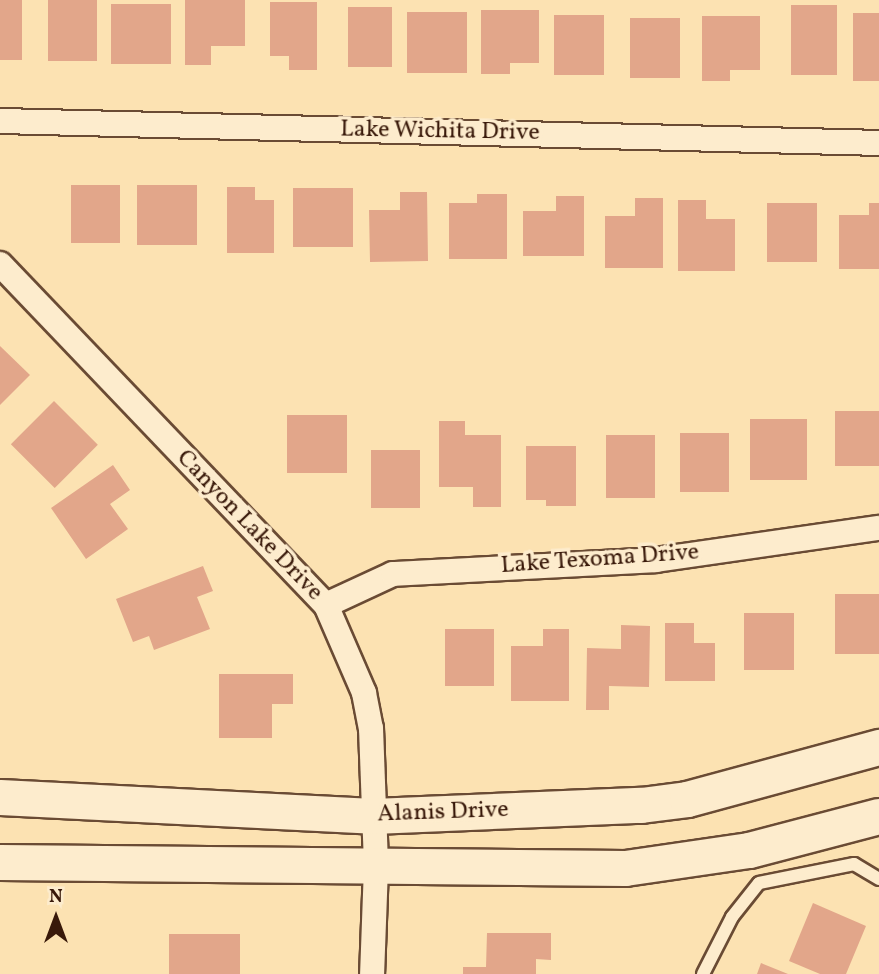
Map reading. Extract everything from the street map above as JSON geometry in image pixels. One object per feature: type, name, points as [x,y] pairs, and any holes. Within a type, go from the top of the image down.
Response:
[{"type":"main road","name":"Alanis Drive","points":[[0,797],[373,816],[687,799],[879,747]]},
{"type":"main road","points":[[0,862],[625,868],[749,850],[879,816]]},
{"type":"street","name":"Lake Wichita Drive","points":[[0,121],[879,143]]},
{"type":"street","name":"Canyon Lake Drive","points":[[0,264],[326,605],[364,693],[371,729],[376,867],[372,974]]},
{"type":"street","name":"Lake Texoma Drive","points":[[326,605],[393,574],[656,560],[879,528]]},
{"type":"lane","points":[[703,974],[732,917],[759,883],[853,864],[879,879]]},
{"type":"building","points":[[0,0],[22,0],[22,60],[0,60]]},
{"type":"building","points":[[48,0],[97,0],[97,61],[48,61]]},
{"type":"building","points":[[185,0],[245,0],[245,46],[211,46],[211,65],[185,65]]},
{"type":"building","points":[[270,2],[317,2],[317,70],[289,70],[289,56],[270,56]]},
{"type":"building","points":[[111,4],[171,4],[171,64],[111,64]]},
{"type":"building","points":[[791,5],[837,5],[837,75],[791,75]]},
{"type":"building","points":[[348,7],[392,7],[392,67],[348,67]]},
{"type":"building","points":[[481,10],[539,10],[539,63],[510,63],[510,74],[481,74]]},
{"type":"building","points":[[407,12],[467,12],[467,73],[407,73]]},
{"type":"building","points":[[853,13],[879,13],[879,81],[853,81]]},
{"type":"building","points":[[554,15],[604,15],[604,75],[554,75]]},
{"type":"building","points":[[702,16],[760,16],[760,70],[730,70],[730,81],[702,81]]},
{"type":"building","points":[[630,18],[680,18],[680,78],[630,78]]},
{"type":"building","points":[[71,185],[120,185],[120,243],[71,243]]},
{"type":"building","points":[[137,185],[197,185],[197,245],[137,245]]},
{"type":"building","points":[[227,187],[255,187],[255,200],[274,200],[274,253],[227,253]]},
{"type":"building","points":[[293,188],[353,188],[353,247],[293,247]]},
{"type":"building","points":[[400,192],[427,192],[428,261],[370,262],[369,210],[400,210]]},
{"type":"building","points":[[477,194],[507,194],[507,259],[449,259],[449,203],[477,203]]},
{"type":"building","points":[[556,196],[584,196],[584,256],[523,256],[523,211],[556,211]]},
{"type":"building","points":[[635,198],[663,198],[663,268],[605,268],[605,216],[635,216]]},
{"type":"building","points":[[678,200],[706,200],[706,219],[735,219],[735,271],[678,271]]},
{"type":"building","points":[[767,203],[817,203],[817,262],[767,262]]},
{"type":"building","points":[[869,203],[879,203],[879,269],[839,269],[839,215],[869,215]]},
{"type":"building","points":[[0,346],[30,375],[0,405]]},
{"type":"building","points":[[54,401],[98,445],[55,488],[11,444]]},
{"type":"building","points":[[835,411],[879,411],[879,466],[835,466]]},
{"type":"building","points":[[287,415],[347,415],[347,473],[287,473]]},
{"type":"building","points":[[750,419],[807,419],[807,480],[750,480]]},
{"type":"building","points":[[439,421],[465,421],[465,435],[501,435],[501,507],[473,507],[473,487],[439,487]]},
{"type":"building","points":[[680,433],[729,433],[729,492],[680,492]]},
{"type":"building","points":[[606,435],[655,435],[655,498],[606,498]]},
{"type":"building","points":[[526,446],[576,446],[576,506],[546,506],[546,500],[526,500]]},
{"type":"building","points":[[371,450],[420,450],[420,508],[371,508]]},
{"type":"building","points":[[113,465],[130,490],[110,504],[128,529],[86,559],[51,508]]},
{"type":"building","points":[[203,566],[213,591],[197,597],[210,629],[154,650],[149,636],[133,642],[116,599]]},
{"type":"building","points":[[835,594],[879,594],[879,654],[835,654]]},
{"type":"building","points":[[744,613],[794,613],[794,670],[744,670]]},
{"type":"building","points":[[665,623],[694,623],[694,643],[715,643],[715,681],[665,681]]},
{"type":"building","points":[[621,625],[650,626],[649,687],[609,686],[609,710],[586,710],[587,648],[621,649]]},
{"type":"building","points":[[445,629],[494,629],[494,686],[445,686]]},
{"type":"building","points":[[543,629],[569,629],[569,701],[511,701],[511,646],[543,646]]},
{"type":"building","points":[[219,674],[293,674],[293,704],[272,704],[272,738],[219,738]]},
{"type":"building","points":[[813,903],[866,926],[846,974],[820,974],[789,961]]},
{"type":"building","points":[[487,933],[551,933],[551,960],[536,959],[536,974],[463,974],[463,967],[486,967]]},
{"type":"building","points":[[169,934],[240,934],[240,974],[169,974]]},
{"type":"building","points":[[761,963],[788,974],[757,974]]}]
